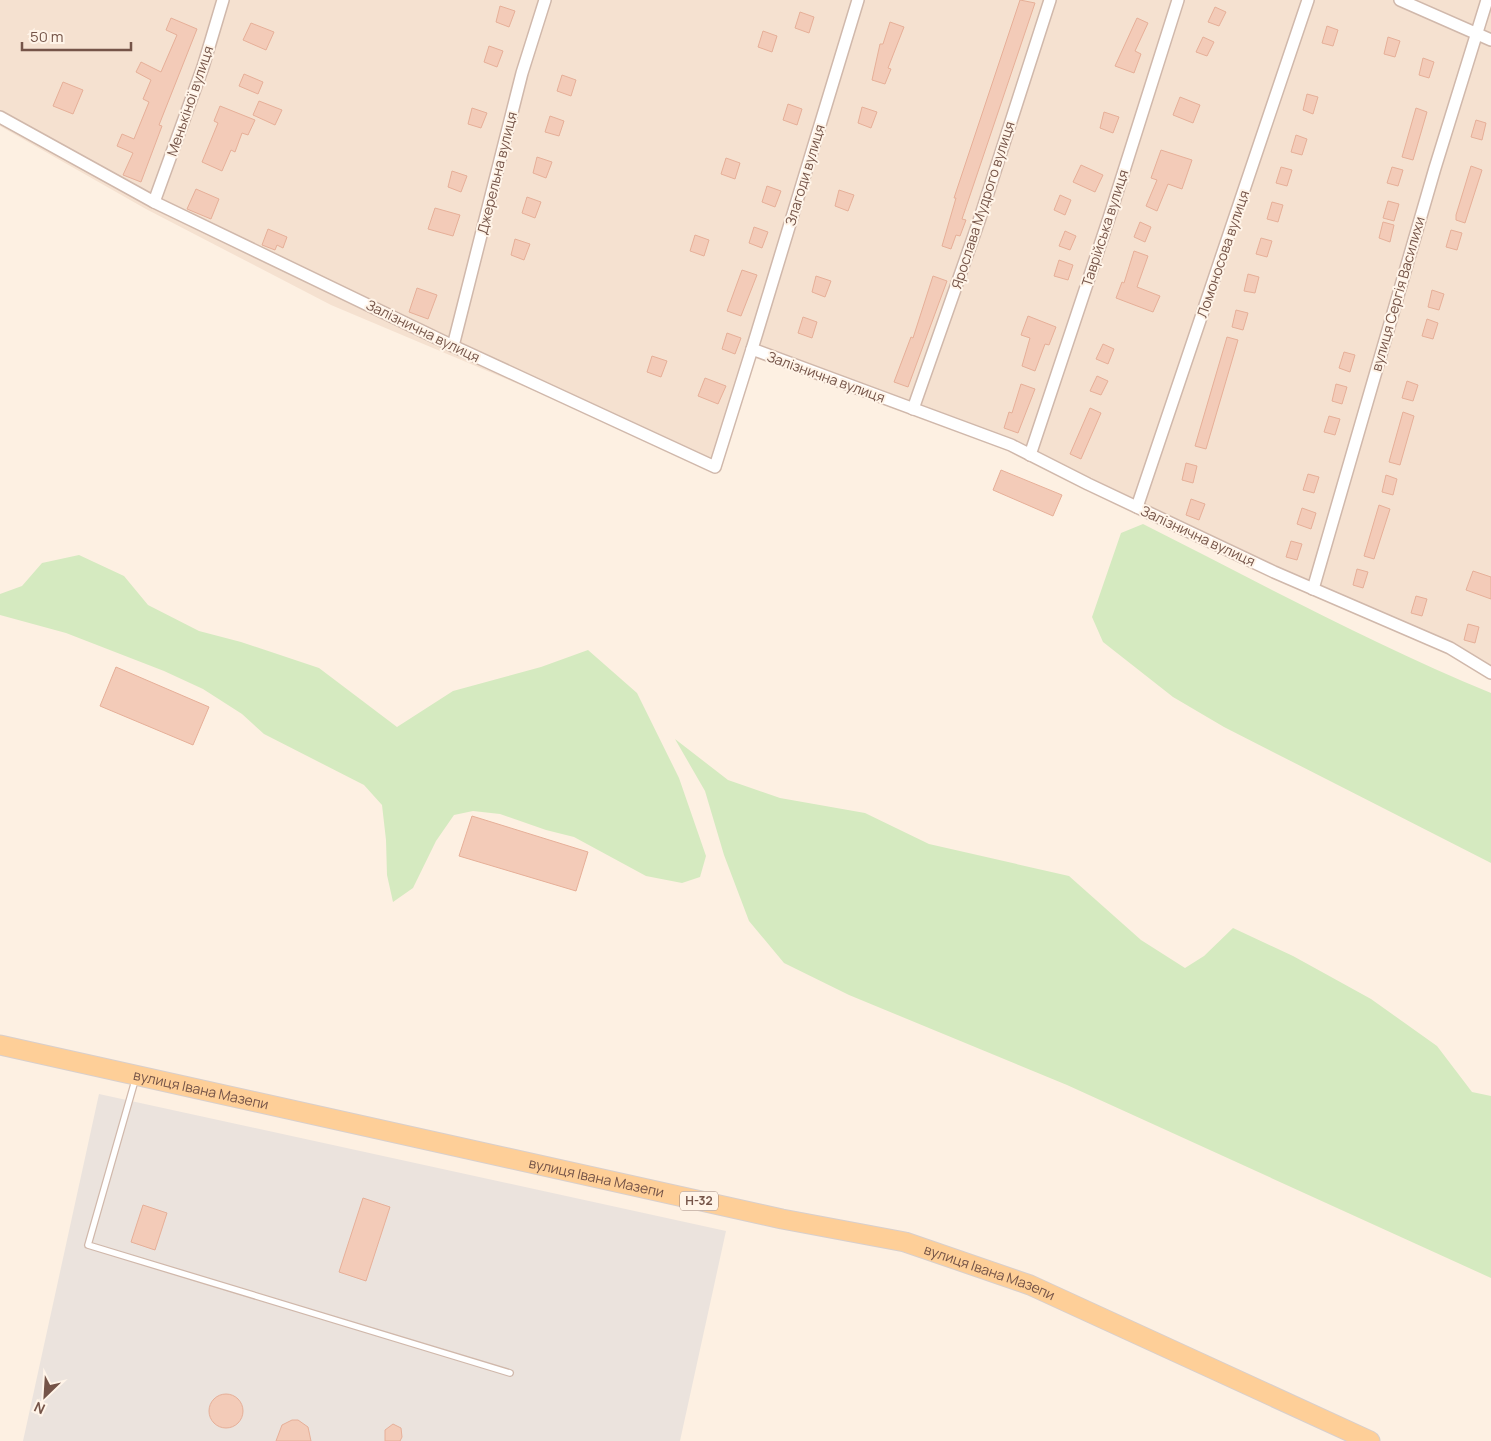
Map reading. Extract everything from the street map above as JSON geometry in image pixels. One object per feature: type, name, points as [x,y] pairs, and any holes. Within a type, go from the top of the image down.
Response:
[{"type":"main road","name":"вулиця Івана Мазепи","points":[[0,1045],[782,1219],[905,1242],[1030,1285],[1370,1441]]},
{"type":"street","name":"Менькіної вулиця","points":[[154,202],[203,67],[223,0]]},
{"type":"street","name":"Джерельна вулиця","points":[[453,346],[522,73],[545,0]]},
{"type":"street","name":"Злагоди вулиця","points":[[752,349],[858,0]]},
{"type":"street","name":"Ярослава Мудрого вулиця","points":[[913,409],[979,221],[1050,0]]},
{"type":"street","name":"Таврійська вулиця","points":[[1030,455],[1109,218],[1178,0]]},
{"type":"street","name":"Ломоносова вулиця","points":[[1137,508],[1308,0]]},
{"type":"street","points":[[1400,0],[1491,40]]},
{"type":"street","name":"вулиця Сергія Василихи","points":[[1313,589],[1487,0]]},
{"type":"street","name":"Залізнична вулиця","points":[[0,117],[154,202],[453,346],[715,467],[752,349],[1010,445],[1137,508],[1313,589],[1450,648],[1490,669]]},
{"type":"lane","points":[[136,1075],[88,1245],[510,1373]]},
{"type":"shaded area","points":[[0,0],[1491,0],[1491,673],[1011,445],[752,349],[715,467],[331,305],[146,209],[0,126]]},
{"type":"shaded area","points":[[99,1094],[726,1231],[680,1441],[23,1441]]},
{"type":"green space","points":[[1143,524],[1359,633],[1491,693],[1491,863],[1224,727],[1173,697],[1103,642],[1092,617],[1121,533]]},
{"type":"green space","points":[[79,555],[124,576],[148,605],[199,631],[241,642],[319,668],[397,727],[453,691],[541,667],[588,650],[637,693],[679,778],[706,856],[700,877],[682,883],[646,876],[574,837],[546,830],[500,814],[473,811],[454,815],[436,841],[413,888],[393,902],[387,875],[382,805],[364,785],[264,734],[242,714],[203,689],[164,671],[66,633],[0,615],[0,594],[22,586],[42,563]]},
{"type":"green space","points":[[675,739],[728,780],[780,798],[865,813],[929,844],[1069,876],[1141,940],[1185,968],[1204,956],[1233,928],[1293,956],[1371,999],[1437,1046],[1472,1092],[1491,1096],[1491,1278],[1067,1085],[849,995],[784,963],[749,921],[724,855],[705,791]]},
{"type":"building","points":[[1020,0],[1035,3],[962,219],[966,220],[960,236],[956,235],[951,249],[942,246],[956,198],[954,198]]},
{"type":"building","points":[[500,6],[515,11],[509,27],[496,22]]},
{"type":"building","points":[[1215,7],[1226,12],[1219,26],[1208,22]]},
{"type":"building","points":[[800,12],[814,17],[809,33],[795,28]]},
{"type":"building","points":[[171,18],[197,29],[159,125],[162,126],[141,182],[123,175],[133,153],[117,146],[122,134],[134,139],[149,102],[143,99],[151,80],[136,72],[141,62],[161,72],[177,35],[166,30]]},
{"type":"building","points":[[1137,18],[1148,23],[1135,51],[1141,54],[1134,73],[1115,66]]},
{"type":"building","points":[[890,22],[904,27],[888,68],[891,69],[885,84],[872,80],[880,44],[883,44]]},
{"type":"building","points":[[251,23],[274,32],[266,50],[243,40]]},
{"type":"building","points":[[1327,26],[1338,30],[1333,46],[1322,43]]},
{"type":"building","points":[[763,31],[777,36],[772,52],[758,47]]},
{"type":"building","points":[[1203,37],[1214,42],[1207,56],[1196,52]]},
{"type":"building","points":[[1388,37],[1400,41],[1395,57],[1384,54]]},
{"type":"building","points":[[489,46],[503,51],[497,67],[484,62]]},
{"type":"building","points":[[1423,58],[1434,62],[1429,78],[1419,75]]},
{"type":"building","points":[[244,74],[263,82],[258,94],[239,86]]},
{"type":"building","points":[[562,75],[576,80],[571,96],[557,91]]},
{"type":"building","points":[[63,82],[83,90],[73,114],[53,106]]},
{"type":"building","points":[[1307,94],[1318,97],[1313,114],[1303,110]]},
{"type":"building","points":[[1180,97],[1200,105],[1193,123],[1173,115]]},
{"type":"building","points":[[259,101],[282,110],[275,125],[253,115]]},
{"type":"building","points":[[788,104],[802,109],[797,125],[783,120]]},
{"type":"building","points":[[220,106],[255,120],[248,135],[242,133],[235,152],[231,150],[222,171],[202,162],[218,123],[214,121]]},
{"type":"building","points":[[862,107],[877,112],[871,128],[858,123]]},
{"type":"building","points":[[472,108],[487,113],[481,128],[468,124]]},
{"type":"building","points":[[1416,108],[1427,112],[1413,160],[1402,157]]},
{"type":"building","points":[[1104,112],[1119,117],[1113,133],[1100,128]]},
{"type":"building","points":[[550,116],[564,121],[559,136],[545,132]]},
{"type":"building","points":[[1476,120],[1486,123],[1482,140],[1471,137]]},
{"type":"building","points":[[1296,135],[1307,139],[1302,155],[1291,152]]},
{"type":"building","points":[[1161,150],[1192,160],[1182,189],[1168,184],[1157,211],[1146,206],[1157,180],[1151,178]]},
{"type":"building","points":[[537,157],[552,162],[546,178],[533,173]]},
{"type":"building","points":[[726,158],[740,163],[735,179],[721,174]]},
{"type":"building","points":[[1081,165],[1103,175],[1095,192],[1073,182]]},
{"type":"building","points":[[1471,166],[1482,170],[1465,223],[1456,220],[1456,215]]},
{"type":"building","points":[[1281,167],[1292,170],[1287,186],[1276,183]]},
{"type":"building","points":[[1392,167],[1403,170],[1398,186],[1387,183]]},
{"type":"building","points":[[452,171],[467,176],[461,192],[448,187]]},
{"type":"building","points":[[767,186],[781,191],[775,207],[762,202]]},
{"type":"building","points":[[196,189],[219,199],[211,219],[187,209]]},
{"type":"building","points":[[839,190],[854,195],[848,211],[835,206]]},
{"type":"building","points":[[1060,195],[1071,200],[1065,215],[1054,210]]},
{"type":"building","points":[[527,197],[541,202],[535,218],[522,213]]},
{"type":"building","points":[[1388,201],[1399,204],[1394,221],[1383,218]]},
{"type":"building","points":[[1272,202],[1283,205],[1278,222],[1267,219]]},
{"type":"building","points":[[435,208],[460,215],[453,236],[428,229]]},
{"type":"building","points":[[1140,222],[1151,227],[1145,242],[1134,237]]},
{"type":"building","points":[[1383,222],[1394,225],[1390,242],[1379,238]]},
{"type":"building","points":[[754,227],[768,232],[762,248],[749,243]]},
{"type":"building","points":[[268,229],[287,237],[283,248],[277,245],[275,250],[262,245]]},
{"type":"building","points":[[1451,230],[1462,233],[1457,250],[1446,247]]},
{"type":"building","points":[[1065,231],[1076,236],[1070,250],[1059,246]]},
{"type":"building","points":[[695,235],[709,240],[704,256],[690,251]]},
{"type":"building","points":[[1261,238],[1272,241],[1267,257],[1256,254]]},
{"type":"building","points":[[515,239],[530,244],[524,260],[511,255]]},
{"type":"building","points":[[1134,251],[1148,256],[1137,287],[1160,296],[1153,312],[1116,298],[1122,282],[1124,283]]},
{"type":"building","points":[[1059,260],[1073,265],[1068,280],[1054,276]]},
{"type":"building","points":[[742,270],[757,275],[741,316],[727,311]]},
{"type":"building","points":[[1248,274],[1259,277],[1255,293],[1244,291]]},
{"type":"building","points":[[816,276],[831,281],[825,297],[812,292]]},
{"type":"building","points":[[933,276],[947,281],[908,387],[894,382],[911,337],[913,338]]},
{"type":"building","points":[[417,288],[437,295],[428,319],[409,312]]},
{"type":"building","points":[[1432,290],[1444,294],[1439,310],[1428,307]]},
{"type":"building","points":[[1236,310],[1248,313],[1243,330],[1232,327]]},
{"type":"building","points":[[1028,316],[1056,327],[1049,345],[1045,344],[1035,371],[1022,366],[1030,338],[1021,335]]},
{"type":"building","points":[[803,317],[817,322],[812,338],[798,333]]},
{"type":"building","points":[[1427,319],[1438,323],[1433,339],[1422,336]]},
{"type":"building","points":[[727,333],[741,338],[735,354],[722,349]]},
{"type":"building","points":[[1227,337],[1238,340],[1206,449],[1195,446]]},
{"type":"building","points":[[1103,344],[1114,349],[1108,364],[1096,359]]},
{"type":"building","points":[[1344,352],[1355,355],[1350,372],[1339,368]]},
{"type":"building","points":[[652,356],[667,361],[661,377],[647,372]]},
{"type":"building","points":[[1097,376],[1108,381],[1101,395],[1090,391]]},
{"type":"building","points":[[705,378],[726,386],[718,404],[698,396]]},
{"type":"building","points":[[1407,381],[1418,385],[1413,401],[1402,398]]},
{"type":"building","points":[[1021,384],[1035,389],[1018,433],[1004,428],[1009,412],[1012,413]]},
{"type":"building","points":[[1336,384],[1347,387],[1342,404],[1332,401]]},
{"type":"building","points":[[1090,408],[1101,413],[1081,459],[1070,454]]},
{"type":"building","points":[[1403,412],[1414,416],[1400,465],[1389,462]]},
{"type":"building","points":[[1329,416],[1340,419],[1335,435],[1324,432]]},
{"type":"building","points":[[1186,463],[1197,466],[1193,483],[1182,480]]},
{"type":"building","points":[[1001,470],[1062,495],[1053,516],[993,490]]},
{"type":"building","points":[[1308,474],[1319,477],[1314,493],[1303,490]]},
{"type":"building","points":[[1386,475],[1397,479],[1393,495],[1382,492]]},
{"type":"building","points":[[1191,499],[1205,504],[1199,520],[1186,515]]},
{"type":"building","points":[[1379,505],[1390,509],[1374,559],[1364,556]]},
{"type":"building","points":[[1302,508],[1316,513],[1311,529],[1297,524]]},
{"type":"building","points":[[1291,541],[1302,544],[1297,560],[1286,557]]},
{"type":"building","points":[[1357,569],[1368,572],[1363,588],[1353,585]]},
{"type":"building","points":[[1473,571],[1491,577],[1491,599],[1466,590]]},
{"type":"building","points":[[1416,596],[1427,599],[1422,616],[1411,613]]},
{"type":"building","points":[[1468,624],[1479,627],[1475,643],[1464,640]]},
{"type":"building","points":[[116,667],[209,707],[193,745],[100,706]]},
{"type":"building","points":[[472,816],[588,852],[576,891],[459,856]]},
{"type":"building","points":[[363,1198],[390,1207],[366,1281],[339,1272]]},
{"type":"building","points":[[143,1205],[167,1213],[155,1250],[131,1242]]},
{"type":"building","points":[[226,1394],[238,1399],[243,1411],[238,1423],[226,1428],[214,1423],[209,1411],[214,1399]]},
{"type":"building","points":[[292,1420],[298,1420],[308,1427],[311,1441],[276,1441],[282,1425]]},
{"type":"building","points":[[393,1424],[401,1428],[402,1437],[400,1441],[385,1441],[385,1430]]}]
